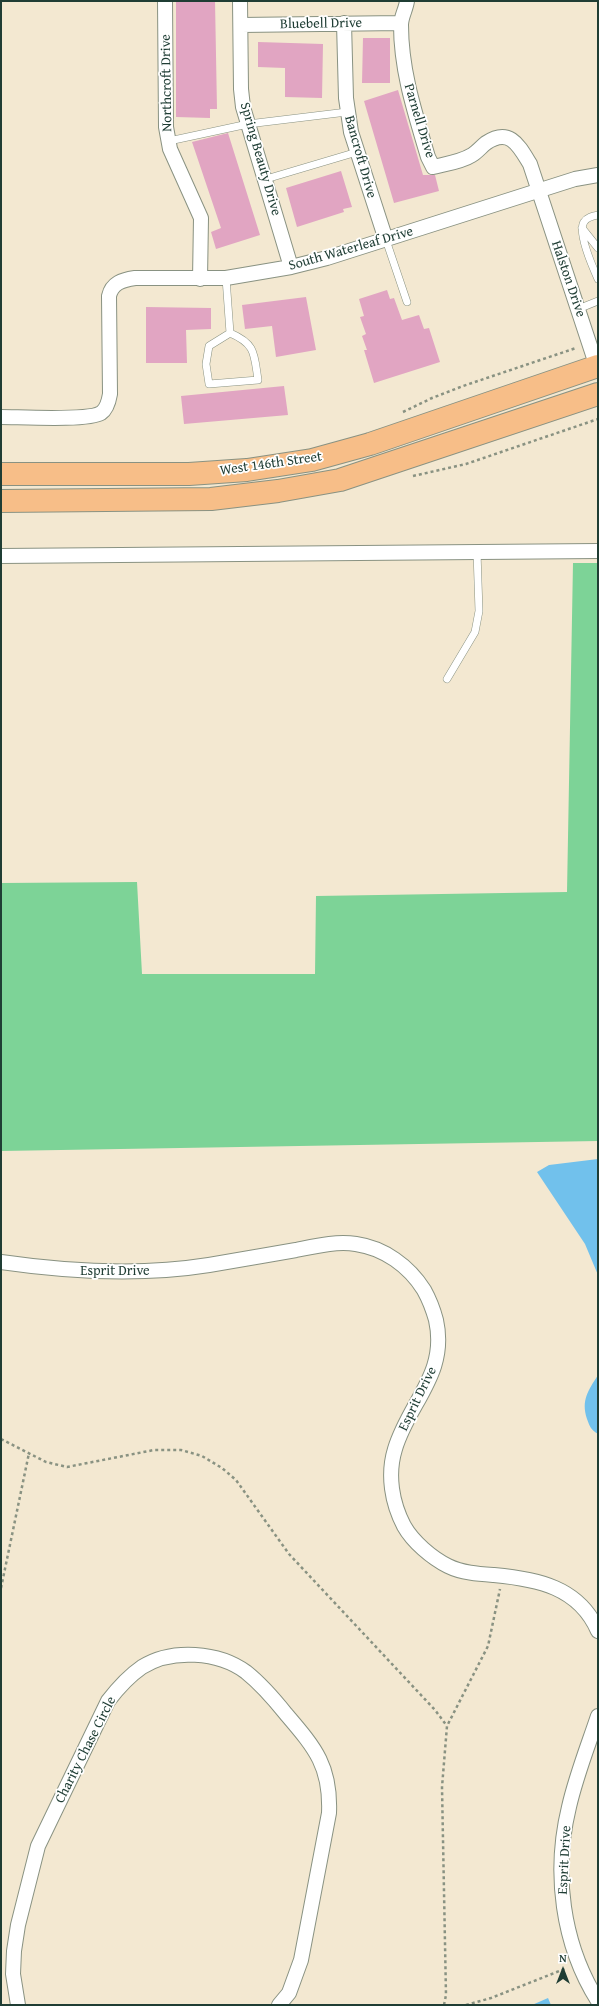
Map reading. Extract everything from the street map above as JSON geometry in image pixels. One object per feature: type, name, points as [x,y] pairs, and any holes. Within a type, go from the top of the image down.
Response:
[{"type":"main road","name":"West 146th Street","points":[[1,474],[189,474],[248,470],[312,460],[377,442],[597,366]]},
{"type":"main road","name":"West 146th Street","points":[[1,501],[211,499],[278,491],[340,480],[598,394]]},
{"type":"street","name":"Northcroft Drive","points":[[165,1],[166,127],[170,149],[201,218],[200,279]]},
{"type":"street","points":[[240,1],[241,25]]},
{"type":"street","name":"Parnell Drive","points":[[407,1],[401,23],[404,65],[407,83],[428,157],[433,167],[471,156],[486,143],[497,138],[507,137],[518,144],[530,164],[538,192]]},
{"type":"street","name":"Bancroft Drive","points":[[344,23],[347,112],[357,152],[386,240]]},
{"type":"street","name":"Bluebell Drive","points":[[241,25],[401,23]]},
{"type":"street","name":"Spring Beauty Drive","points":[[241,25],[241,89],[248,124],[266,179],[291,268]]},
{"type":"street","name":"South Waterleaf Drive","points":[[1,417],[86,417],[101,413],[106,408],[110,394],[108,305],[110,290],[116,284],[124,280],[135,278],[226,278],[291,268],[386,240],[576,179],[598,175]]},
{"type":"street","name":"Halston Drive","points":[[538,192],[597,366]]},
{"type":"street","points":[[1,556],[598,551]]},
{"type":"street","name":"Esprit Drive","points":[[1,1262],[83,1272],[141,1272],[207,1266],[336,1243],[358,1244],[380,1252],[402,1264],[417,1279],[426,1294],[434,1312],[439,1333],[438,1352],[434,1369],[394,1450],[391,1487],[396,1506],[405,1527],[419,1544],[449,1567],[476,1573],[542,1582],[557,1589],[572,1598],[584,1610],[598,1631]]},
{"type":"street","name":"Charity Chase Circle","points":[[18,2005],[12,1974],[14,1951],[18,1925],[38,1846],[108,1701],[123,1683],[143,1666],[164,1658],[184,1655],[205,1656],[222,1660],[245,1672],[265,1690],[307,1738],[322,1761],[327,1778],[330,1794],[329,1813],[301,1960],[289,1993],[279,2005]]},
{"type":"street","name":"Esprit Drive","points":[[598,1716],[593,1751],[569,1807],[564,1828],[562,1860],[562,1899],[568,1929],[579,1963],[598,2001]]},
{"type":"lane","points":[[169,141],[248,124],[347,112]]},
{"type":"lane","points":[[266,179],[357,152]]},
{"type":"lane","points":[[598,215],[590,216],[584,221],[582,228],[584,240],[598,279]]},
{"type":"lane","points":[[582,228],[598,248]]},
{"type":"lane","points":[[386,240],[407,302]]},
{"type":"lane","points":[[226,278],[230,333]]},
{"type":"lane","points":[[578,309],[598,301]]},
{"type":"lane","points":[[230,333],[249,343],[254,351],[258,380],[209,384],[206,364],[209,346],[230,333]]},
{"type":"lane","points":[[447,679],[475,632],[479,611],[477,552]]},
{"type":"path","points":[[397,416],[432,398],[463,386],[571,349]]},
{"type":"path","points":[[1,1439],[46,1462],[67,1467],[154,1450],[181,1450],[202,1456],[222,1468],[236,1480],[288,1554],[435,1710],[447,1726]]},
{"type":"path","points":[[1,1588],[30,1453]]},
{"type":"path","points":[[444,2005],[446,1994],[442,1787],[447,1726],[488,1646],[503,1576]]},
{"type":"path","points":[[466,2005],[491,1998],[579,1963]]},
{"type":"green space","points":[[573,563],[598,563],[598,1141],[1,1151],[1,883],[137,882],[142,974],[315,974],[316,896],[567,892]]},
{"type":"water","points":[[598,1159],[598,1275],[585,1244],[537,1172],[549,1165]]},
{"type":"water","points":[[598,1375],[598,1434],[590,1426],[587,1419],[585,1412],[585,1401],[586,1396]]},
{"type":"water","points":[[548,1998],[551,2005],[532,2005]]},
{"type":"building","points":[[176,1],[215,1],[217,109],[210,109],[210,118],[176,117]]},
{"type":"building","points":[[363,38],[390,38],[390,83],[362,83]]},
{"type":"building","points":[[258,42],[323,44],[322,98],[285,97],[285,68],[258,67]]},
{"type":"building","points":[[398,90],[423,175],[435,175],[439,191],[394,203],[364,101]]},
{"type":"building","points":[[228,133],[260,235],[216,249],[211,232],[221,228],[192,142]]},
{"type":"building","points":[[341,171],[352,207],[343,209],[344,212],[297,227],[286,188]]},
{"type":"building","points":[[387,290],[390,299],[394,298],[402,320],[419,315],[424,329],[429,328],[440,362],[374,383],[364,350],[367,350],[362,336],[366,334],[360,317],[364,316],[359,299]]},
{"type":"building","points":[[306,297],[316,350],[276,357],[272,326],[245,329],[242,305]]},
{"type":"building","points":[[146,307],[211,308],[211,329],[186,330],[187,363],[146,363]]},
{"type":"building","points":[[284,386],[288,415],[184,424],[181,396]]}]
